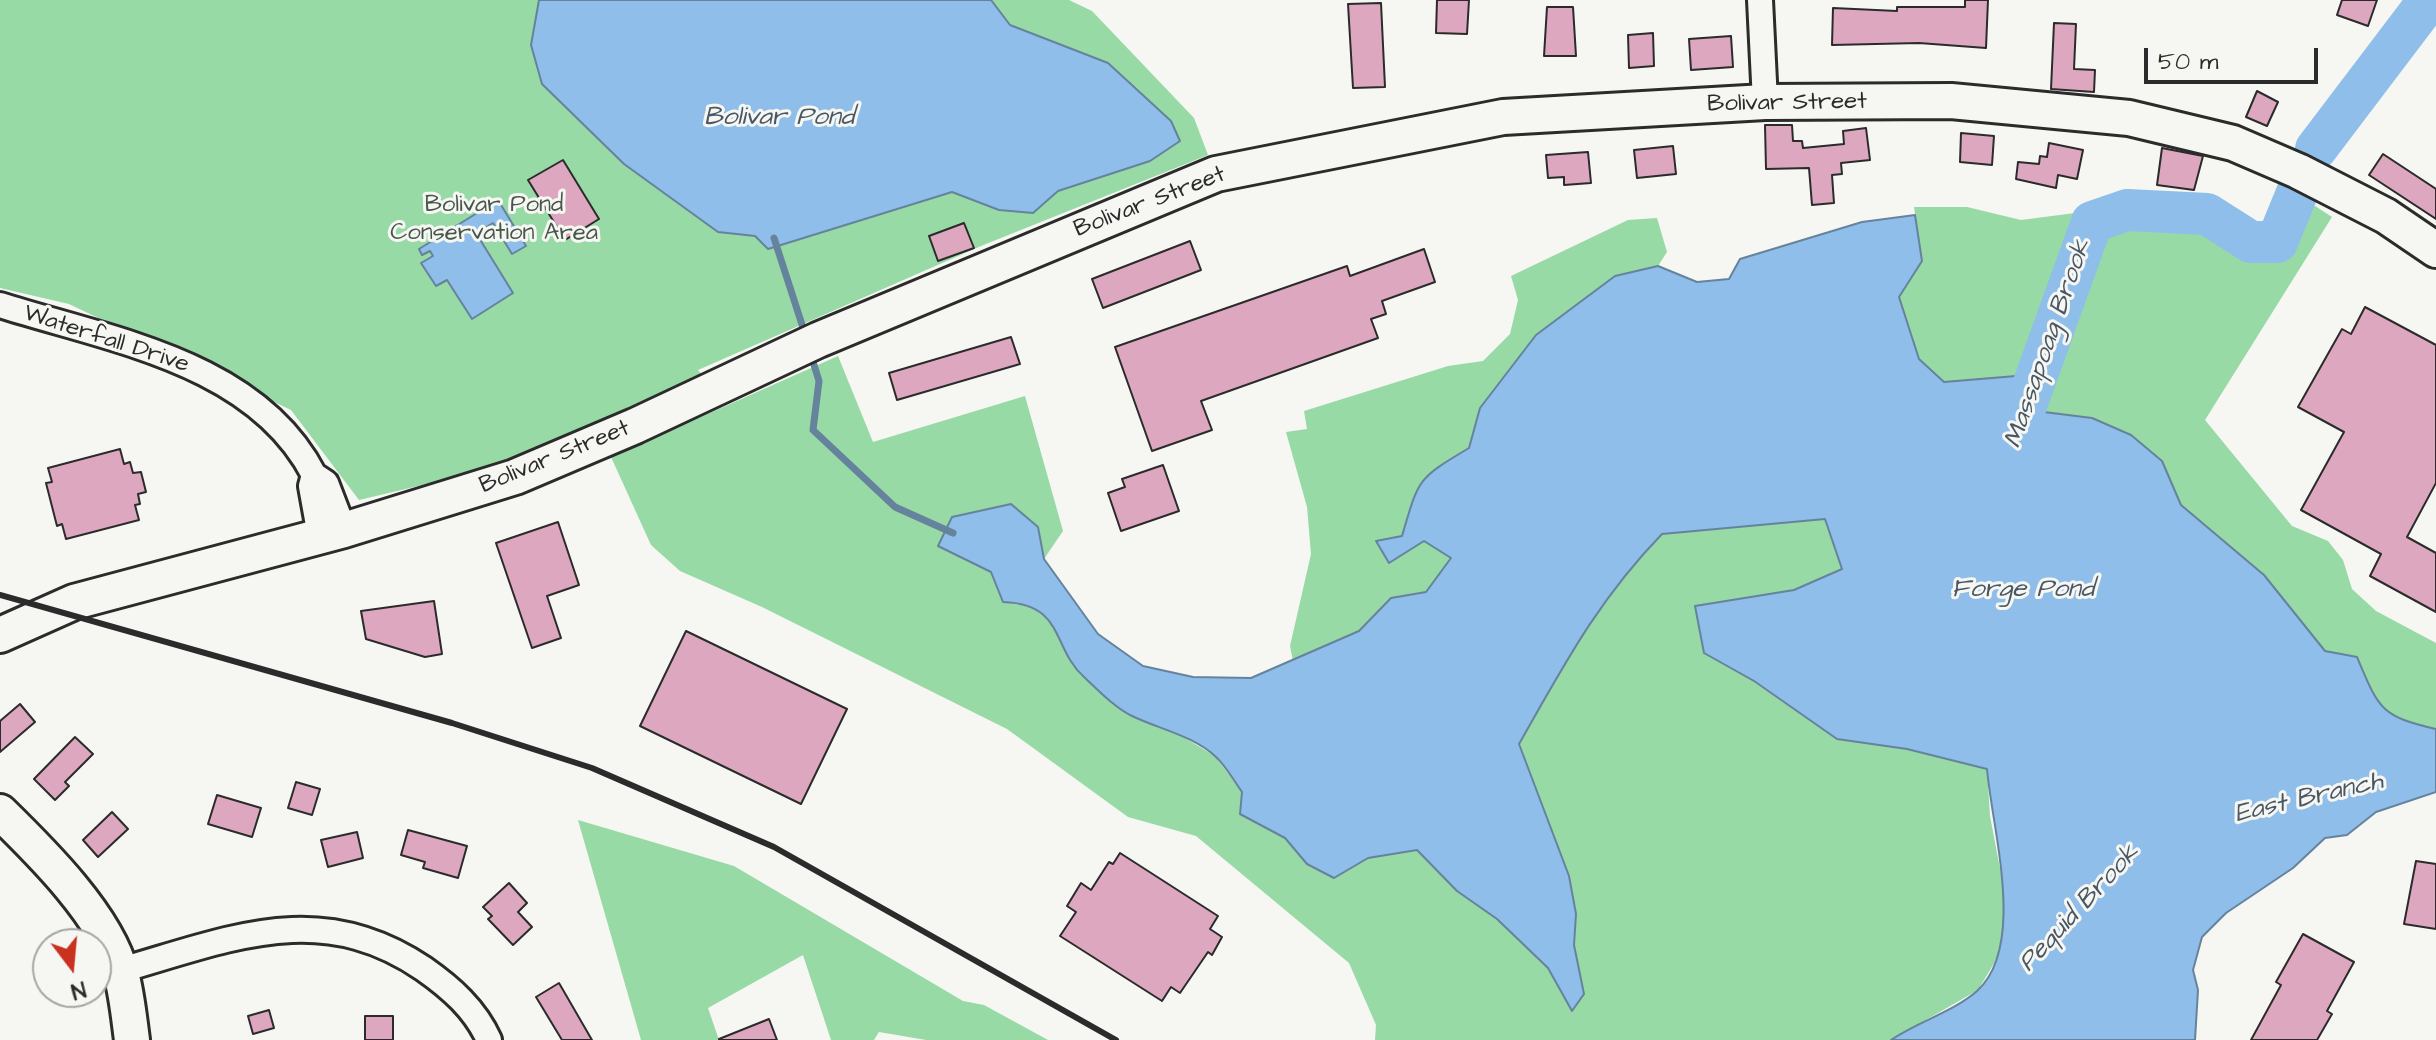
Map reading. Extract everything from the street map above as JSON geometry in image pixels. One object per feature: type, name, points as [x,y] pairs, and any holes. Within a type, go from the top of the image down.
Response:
[{"type":"street","points":[[1760,0],[1765,102]]},
{"type":"street","name":"Bolivar Street","points":[[0,635],[74,602],[332,533],[515,477],[635,426],[808,344],[1216,174],[1503,117],[1765,102],[1951,101],[2129,118],[2233,143],[2285,165],[2386,216],[2436,250]]},
{"type":"street","name":"Waterfall Drive","points":[[0,305],[185,363],[245,398],[280,424],[314,475],[326,483],[332,533]]},
{"type":"street","points":[[0,812],[42,853],[94,918],[121,970],[132,1040]]},
{"type":"street","points":[[121,970],[258,931],[318,930],[371,939],[450,988],[481,1023],[489,1040]]},
{"type":"green space","name":"Bolivar Pond Conservation Area","points":[[0,0],[1069,0],[1092,11],[1194,118],[1208,155],[981,246],[698,370],[708,383],[507,465],[359,500],[291,410],[69,304],[0,288]]},
{"type":"green space","points":[[2286,187],[2332,217],[2205,420],[2292,526],[2328,541],[2343,560],[2352,589],[2376,611],[2436,643],[2436,729],[2403,719],[2384,707],[2370,688],[2357,657],[2325,651],[2264,575],[2181,505],[2162,461],[2092,418],[2044,412],[2016,376],[1944,382],[1919,359],[1899,297],[1922,261],[1914,207],[1967,207],[2021,220],[2145,200],[2229,214],[2272,232]]},
{"type":"green space","points":[[1657,218],[1667,252],[1658,266],[1615,276],[1480,408],[1469,448],[1439,466],[1422,482],[1412,502],[1402,536],[1424,541],[1451,558],[1426,592],[1391,598],[1359,631],[1293,661],[1290,646],[1311,554],[1307,507],[1286,432],[1307,429],[1304,411],[1448,366],[1483,361],[1510,334],[1518,300],[1511,276],[1628,220]]},
{"type":"green space","points":[[838,356],[873,442],[1025,396],[1063,531],[1044,559],[1038,527],[938,546],[992,572],[1004,602],[1037,608],[1060,635],[1080,674],[1128,714],[1185,738],[1215,756],[1242,792],[1240,814],[1285,838],[1307,864],[1334,878],[1368,858],[1417,850],[1457,891],[1497,919],[1548,968],[1572,1010],[1584,994],[1574,945],[1576,914],[1569,876],[1519,744],[1567,660],[1601,609],[1662,534],[1825,519],[1843,569],[1795,590],[1696,606],[1754,682],[1837,739],[1907,749],[1987,769],[1990,816],[2005,895],[2002,950],[1978,990],[1891,1040],[1375,1040],[1376,1025],[1349,963],[1196,836],[1128,817],[1007,729],[762,607],[680,571],[651,545],[611,457]]},
{"type":"green space","points":[[578,820],[734,866],[963,1001],[984,1005],[1048,1040],[926,1040],[879,1032],[874,1040],[831,1040],[803,955],[708,1008],[719,1040],[641,1040]]},
{"type":"water","name":"Bolivar Pond","points":[[539,0],[991,0],[1010,25],[1108,63],[1171,121],[1180,141],[1150,161],[1058,191],[1033,213],[999,210],[952,192],[768,249],[755,236],[718,232],[624,164],[542,84],[531,45]]},
{"type":"water","points":[[498,200],[526,246],[512,254],[493,223],[476,233],[513,293],[472,319],[447,280],[436,286],[421,263],[433,256],[430,251],[422,255],[419,249]]},
{"type":"water","name":"Forge Pond","points":[[1915,215],[1922,261],[1899,297],[1919,359],[1944,382],[2016,376],[2044,412],[2092,418],[2131,435],[2162,461],[2181,505],[2264,575],[2325,651],[2357,657],[2384,708],[2403,720],[2436,729],[2436,792],[2376,812],[2347,835],[2325,838],[2293,868],[2226,913],[2202,937],[2193,970],[2198,990],[2195,1040],[1891,1040],[1967,998],[1977,991],[1992,971],[2000,946],[2003,886],[1987,769],[1907,749],[1837,739],[1754,681],[1704,653],[1695,606],[1794,590],[1842,569],[1825,519],[1662,534],[1600,609],[1519,744],[1569,876],[1576,914],[1574,945],[1584,994],[1572,1011],[1548,968],[1497,919],[1457,891],[1417,850],[1368,858],[1334,878],[1307,864],[1285,838],[1240,814],[1242,792],[1216,757],[1187,738],[1142,721],[1119,708],[1084,677],[1047,619],[1037,610],[1003,602],[991,572],[938,546],[952,517],[1011,504],[1038,527],[1044,559],[1098,634],[1143,666],[1193,677],[1251,678],[1359,631],[1391,598],[1426,592],[1451,558],[1424,541],[1389,563],[1376,541],[1402,536],[1412,502],[1422,482],[1469,448],[1480,408],[1536,335],[1615,276],[1658,266],[1697,282],[1729,279],[1740,259],[1862,222]]},
{"type":"building","points":[[1437,0],[1469,0],[1467,34],[1436,33]]},
{"type":"building","points":[[1965,0],[1988,0],[1986,48],[1919,43],[1832,45],[1833,8],[1897,11],[1897,7],[1965,7]]},
{"type":"building","points":[[2342,0],[2377,0],[2368,26],[2337,15]]},
{"type":"building","points":[[1381,3],[1385,87],[1353,88],[1348,4]]},
{"type":"building","points":[[1547,7],[1573,7],[1576,56],[1544,56]]},
{"type":"building","points":[[2054,23],[2076,24],[2074,69],[2095,70],[2094,92],[2051,89]]},
{"type":"building","points":[[1653,33],[1654,66],[1629,68],[1628,35]]},
{"type":"building","points":[[1731,36],[1733,67],[1691,70],[1689,39]]},
{"type":"building","points":[[2257,91],[2278,102],[2267,126],[2246,117]]},
{"type":"building","points":[[1765,125],[1792,125],[1793,141],[1802,141],[1803,148],[1844,144],[1843,131],[1866,128],[1870,160],[1841,163],[1842,174],[1832,175],[1834,203],[1812,205],[1809,168],[1766,169]]},
{"type":"building","points":[[1961,133],[1994,136],[1992,165],[1960,162]]},
{"type":"building","points":[[2049,143],[2083,150],[2077,179],[2058,175],[2056,188],[2016,179],[2018,162],[2039,164],[2040,156],[2047,157]]},
{"type":"building","points":[[1673,146],[1676,174],[1637,178],[1634,150]]},
{"type":"building","points":[[2162,148],[2203,156],[2194,190],[2157,185]]},
{"type":"building","points":[[1588,152],[1591,183],[1564,185],[1564,177],[1548,178],[1546,155]]},
{"type":"building","points":[[2383,154],[2436,189],[2436,219],[2369,175]]},
{"type":"building","points":[[563,160],[599,219],[565,240],[528,180]]},
{"type":"building","points":[[964,223],[974,248],[938,261],[929,236]]},
{"type":"building","points":[[1190,241],[1201,270],[1103,308],[1092,279]]},
{"type":"building","points":[[1424,249],[1435,282],[1382,301],[1386,314],[1371,319],[1378,338],[1201,401],[1212,430],[1152,451],[1115,347],[1347,266],[1350,276]]},
{"type":"building","points":[[2365,307],[2436,345],[2436,483],[2407,537],[2436,553],[2436,612],[2370,576],[2381,554],[2301,510],[2344,432],[2298,407],[2342,329],[2351,334]]},
{"type":"building","points":[[1011,337],[1020,364],[897,400],[889,373]]},
{"type":"building","points":[[120,449],[124,464],[130,462],[133,473],[141,472],[146,492],[138,494],[140,504],[135,505],[139,520],[66,539],[62,524],[57,526],[46,483],[52,482],[48,468]]},
{"type":"building","points":[[1163,465],[1179,511],[1121,531],[1108,493],[1125,487],[1122,479]]},
{"type":"building","points":[[558,522],[579,585],[547,596],[561,638],[532,648],[496,543]]},
{"type":"building","points":[[434,601],[442,654],[425,657],[366,639],[361,611]]},
{"type":"building","points":[[686,631],[847,709],[801,804],[640,726]]},
{"type":"building","points":[[20,704],[35,722],[0,752],[0,721]]},
{"type":"building","points":[[75,737],[93,754],[65,782],[69,786],[55,800],[34,779]]},
{"type":"building","points":[[296,782],[320,789],[312,815],[288,808]]},
{"type":"building","points":[[217,795],[261,808],[252,837],[208,824]]},
{"type":"building","points":[[112,812],[128,829],[98,857],[83,840]]},
{"type":"building","points":[[408,830],[467,846],[458,878],[423,868],[425,862],[401,855]]},
{"type":"building","points":[[357,832],[363,858],[328,867],[321,840]]},
{"type":"building","points":[[1120,853],[1218,916],[1210,929],[1222,937],[1212,955],[1208,952],[1180,993],[1171,987],[1162,1001],[1060,936],[1076,912],[1067,906],[1081,883],[1091,890],[1109,862],[1113,864]]},
{"type":"building","points":[[2416,861],[2436,864],[2436,929],[2404,924]]},
{"type":"building","points":[[509,883],[527,903],[518,912],[532,927],[513,945],[488,919],[492,916],[483,907]]},
{"type":"building","points":[[2303,934],[2354,962],[2327,1011],[2332,1014],[2317,1040],[2251,1040],[2281,985],[2276,982]]},
{"type":"building","points":[[559,983],[592,1040],[562,1040],[536,997]]},
{"type":"building","points":[[269,1010],[274,1028],[253,1034],[248,1016]]},
{"type":"building","points":[[365,1016],[393,1016],[393,1040],[365,1040]]},
{"type":"building","points":[[769,1019],[777,1040],[719,1040],[719,1039]]},
{"type":"waterway","name":"Massapoag Brook","points":[[2316,149],[2429,0]]},
{"type":"waterway","name":"Massapoag Brook","points":[[2011,447],[2092,222],[2127,210],[2207,214],[2251,242],[2277,242],[2297,193]]},
{"type":"waterway","points":[[774,238],[806,337]]},
{"type":"waterway","points":[[810,352],[819,381],[813,430],[895,507],[953,533]]},
{"type":"railway","points":[[0,595],[452,723],[592,768],[774,847],[1116,1040]]},
{"type":"water label","name":"East Branch","points":[[2309,799]]},
{"type":"water label","name":"Pequid Brook","points":[[2080,909]]}]
